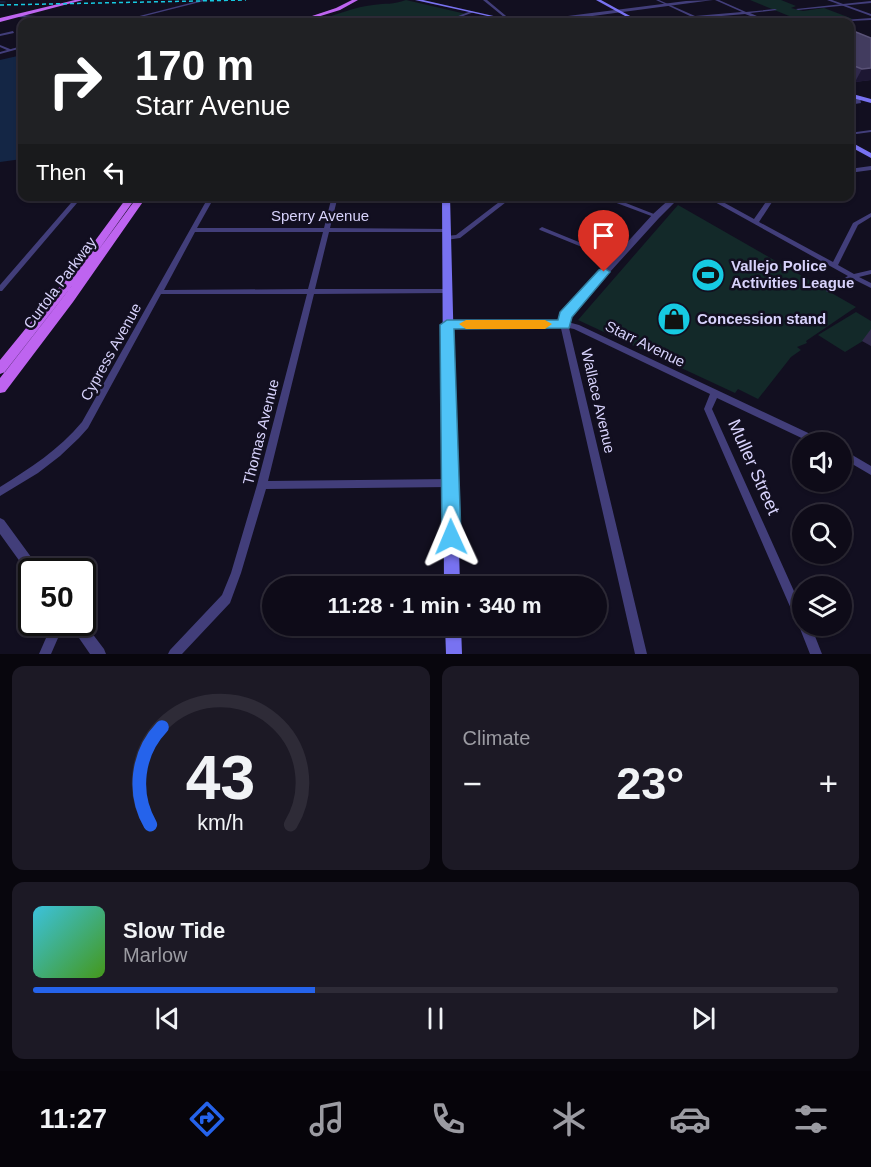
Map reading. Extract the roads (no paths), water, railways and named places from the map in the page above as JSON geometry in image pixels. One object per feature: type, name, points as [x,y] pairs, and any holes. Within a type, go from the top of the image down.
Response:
[{"type":"main road","points":[[0,20],[81,0]]},
{"type":"main road","points":[[310,18],[339,9],[356,0]]},
{"type":"main road","points":[[317,18],[349,8],[361,0]]},
{"type":"main road","points":[[417,0],[495,18]]},
{"type":"main road","points":[[600,0],[632,18]]},
{"type":"main road","points":[[857,98],[871,94]]},
{"type":"main road","points":[[854,97],[871,101]]},
{"type":"main road","points":[[854,146],[871,156]]},
{"type":"main road","name":"Curtola Parkway","points":[[0,369],[79,270],[129,201]]},
{"type":"main road","name":"Curtola Parkway","points":[[0,388],[69,299],[139,201]]},
{"type":"main road","points":[[446,201],[452,576]]},
{"type":"main road","points":[[453,636],[454,654]]},
{"type":"street","points":[[134,18],[206,0]]},
{"type":"street","points":[[485,0],[505,18]]},
{"type":"street","points":[[657,0],[694,17]]},
{"type":"street","points":[[550,18],[621,12],[666,4],[711,0]]},
{"type":"street","points":[[716,0],[758,18]]},
{"type":"street","points":[[829,0],[871,17]]},
{"type":"street","points":[[798,9],[871,2]]},
{"type":"street","points":[[683,18],[775,10]]},
{"type":"street","points":[[456,18],[472,12]]},
{"type":"street","points":[[488,16],[498,15],[500,12]]},
{"type":"street","points":[[17,16],[56,18]]},
{"type":"street","points":[[854,19],[871,17]]},
{"type":"street","points":[[0,35],[13,32]]},
{"type":"street","points":[[0,46],[9,50]]},
{"type":"street","points":[[0,53],[18,48]]},
{"type":"street","points":[[854,102],[859,102],[857,98]]},
{"type":"street","points":[[854,133],[871,131]]},
{"type":"street","points":[[854,170],[871,168]]},
{"type":"street","points":[[0,289],[76,201]]},
{"type":"street","name":"Cypress Avenue","points":[[0,492],[41,465],[75,438],[85,425],[209,201]]},
{"type":"street","name":"Thomas Avenue","points":[[174,654],[226,599],[236,573],[262,485],[334,201]]},
{"type":"street","points":[[446,234],[458,237],[505,201]]},
{"type":"street","points":[[616,201],[656,216]]},
{"type":"street","points":[[564,324],[565,316],[656,216],[672,201]]},
{"type":"street","points":[[716,201],[871,286]]},
{"type":"street","points":[[755,223],[769,201]]},
{"type":"street","points":[[834,266],[855,224],[871,214]]},
{"type":"street","points":[[542,229],[616,259]]},
{"type":"street","name":"Sperry Avenue","points":[[194,230],[326,230],[446,234]]},
{"type":"street","points":[[829,290],[853,276],[871,272]]},
{"type":"street","points":[[160,292],[447,291]]},
{"type":"street","name":"Starr Avenue","points":[[447,325],[564,324],[586,332],[796,432]]},
{"type":"street","name":"Wallace Avenue","points":[[564,324],[641,654]]},
{"type":"street","name":"Muller Street","points":[[714,394],[708,409],[792,598]]},
{"type":"street","points":[[852,459],[871,471]]},
{"type":"street","points":[[262,485],[450,483]]},
{"type":"street","points":[[0,524],[26,558]]},
{"type":"street","points":[[45,654],[53,636]]},
{"type":"street","points":[[86,636],[99,654]]},
{"type":"street","points":[[809,636],[816,654]]},
{"type":"water","points":[[18,56],[18,160],[0,162],[0,60]]},
{"type":"waterway","points":[[0,2],[5,2]]},
{"type":"railway","points":[[0,5],[246,0]]},
{"type":"place","name":"Vallejo Police Activities League","points":[[708,275]]},
{"type":"place","name":"Concession stand","points":[[674,319]]}]
